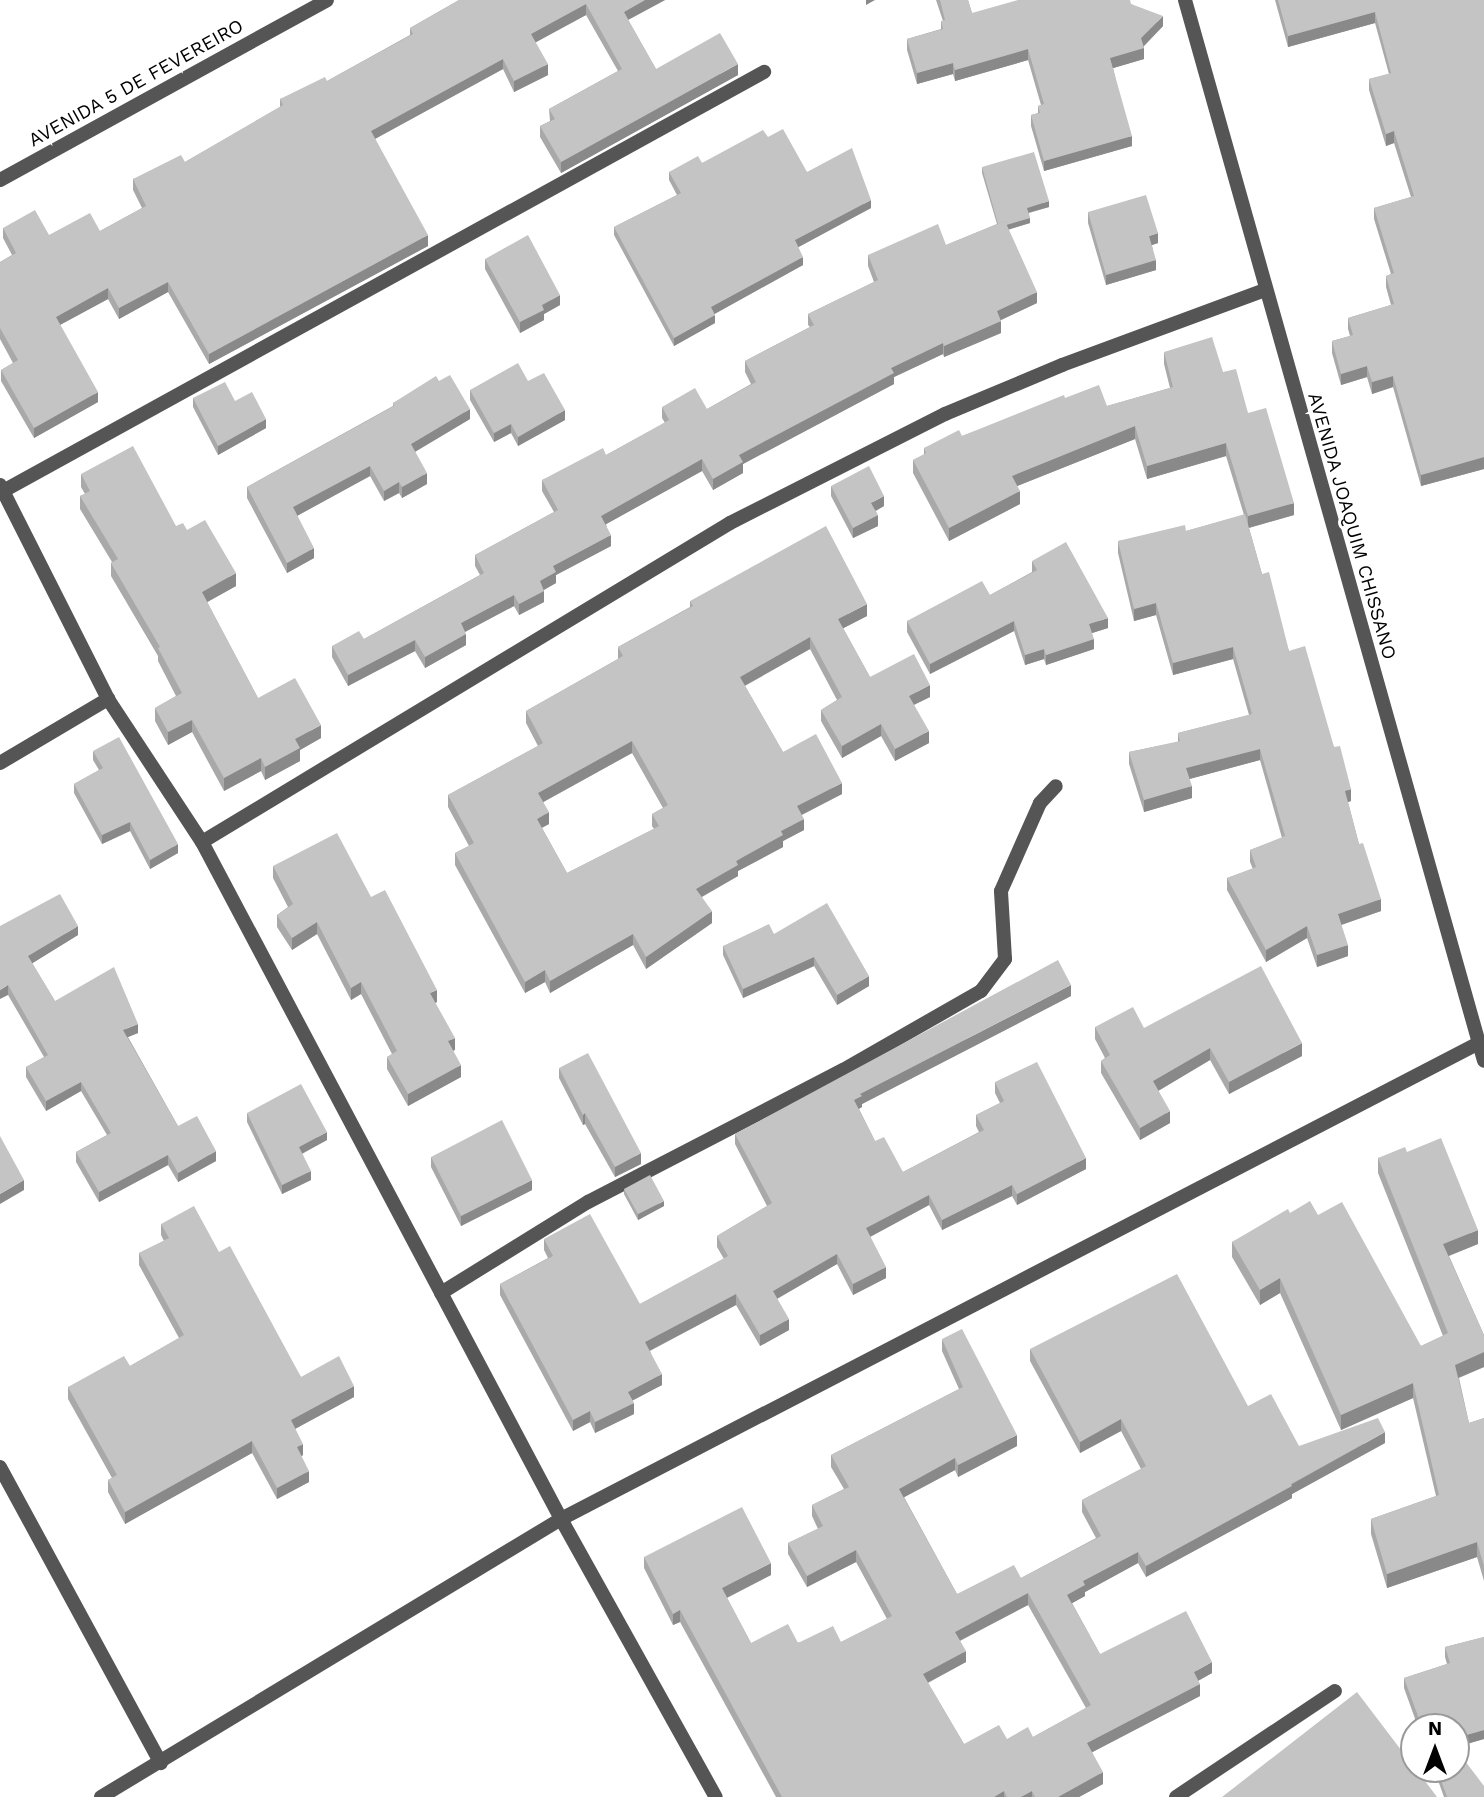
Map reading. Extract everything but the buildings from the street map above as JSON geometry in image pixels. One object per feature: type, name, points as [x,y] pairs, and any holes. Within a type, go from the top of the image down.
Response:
[{"type":"street","name":"AVENIDA 5 DE FEVEREIRO","points":[[0,180],[327,0]]},
{"type":"street","name":"AVENIDA JOAQUIM CHISSANO","points":[[1185,0],[1484,1061]]},
{"type":"street","points":[[716,1797],[561,1519],[202,842],[108,699],[1,488],[764,72]]},
{"type":"street","points":[[202,842],[730,523],[945,414],[1062,365],[1265,290]]},
{"type":"street","points":[[0,763],[108,699]]},
{"type":"street","points":[[441,1293],[588,1202],[843,1070],[981,992],[1005,959],[1001,891],[1040,803],[1056,786]]},
{"type":"street","points":[[101,1797],[561,1519],[1479,1043]]},
{"type":"street","points":[[0,1467],[161,1763]]},
{"type":"street","points":[[1176,1797],[1335,1691]]}]
